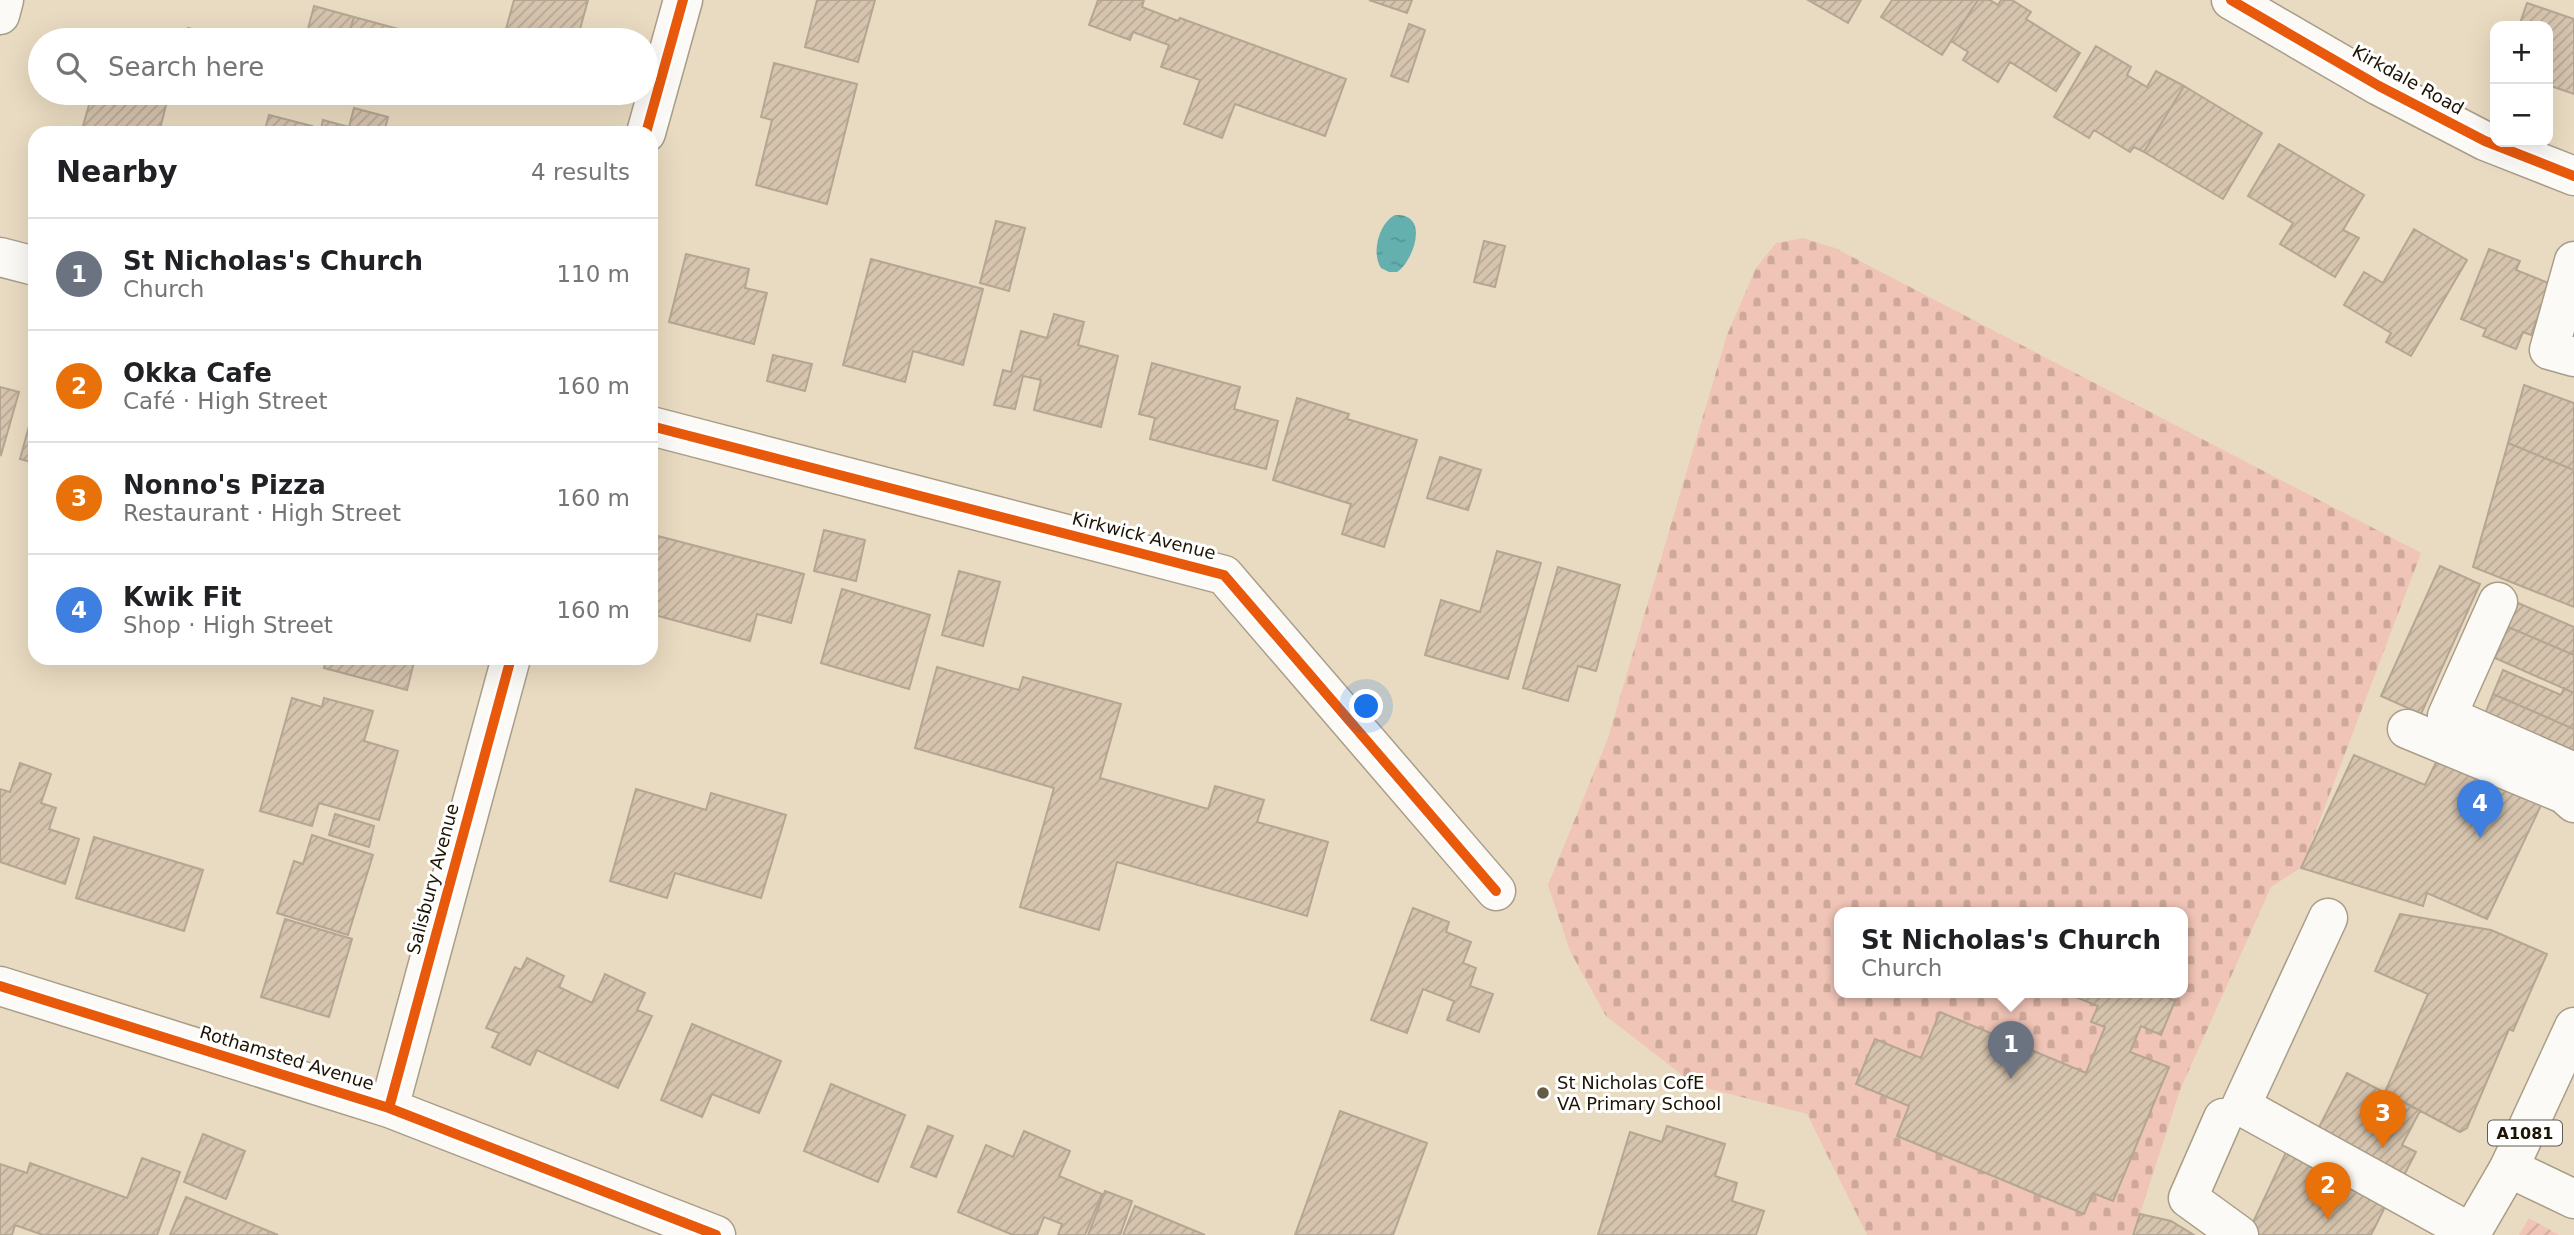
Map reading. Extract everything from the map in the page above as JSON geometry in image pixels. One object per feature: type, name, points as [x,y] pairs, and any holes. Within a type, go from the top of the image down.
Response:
[{"type":"street","points":[[0,15],[4,0]]},
{"type":"street","points":[[658,90],[683,0]]},
{"type":"street","name":"Kirkdale Road","points":[[2231,0],[2379,86],[2485,141],[2574,176]]},
{"type":"street","points":[[648,126],[654,105]]},
{"type":"street","points":[[0,257],[28,264]]},
{"type":"street","points":[[2574,261],[2549,349],[2574,357]]},
{"type":"street","name":"Kirkwick Avenue","points":[[658,428],[1224,575],[1496,891]]},
{"type":"street","points":[[2498,601],[2447,716],[2574,772]]},
{"type":"street","name":"Salisbury Avenue","points":[[389,1108],[509,665]]},
{"type":"street","points":[[2407,729],[2564,793],[2574,803]]},
{"type":"street","points":[[2328,918],[2241,1106],[2471,1234]]},
{"type":"street","name":"Rothamsted Avenue","points":[[0,986],[389,1108],[716,1235]]},
{"type":"street","name":"A1081","points":[[2471,1234],[2509,1168],[2574,1027]]},
{"type":"street","points":[[2223,1118],[2188,1198],[2239,1235]]},
{"type":"street","points":[[2509,1168],[2574,1199]]},
{"type":"green space","points":[[1803,238],[1835,248],[2421,553],[2302,867],[2271,887],[2180,1090],[2131,1235],[1867,1235],[1807,1114],[1695,1085],[1606,1016],[1570,951],[1548,885],[1608,738],[1727,335],[1756,268],[1776,243]]},
{"type":"green space","points":[[2529,1218],[2559,1235],[2519,1235]]},
{"type":"water","points":[[1395,215],[1406,216],[1413,222],[1416,230],[1413,249],[1403,267],[1397,272],[1389,272],[1381,268],[1378,262],[1377,247],[1381,231]]},
{"type":"building","points":[[514,0],[588,0],[580,28],[506,28]]},
{"type":"building","points":[[817,0],[875,0],[858,62],[805,47]]},
{"type":"building","points":[[1098,0],[1144,0],[1142,7],[1178,21],[1180,18],[1346,79],[1325,136],[1235,104],[1222,138],[1184,124],[1200,80],[1161,67],[1169,45],[1133,32],[1130,40],[1089,25]]},
{"type":"building","points":[[1369,0],[1412,0],[1407,13]]},
{"type":"building","points":[[1808,0],[1861,0],[1848,23]]},
{"type":"building","points":[[1892,0],[1978,0],[1942,55],[1881,17]]},
{"type":"building","points":[[1978,0],[1990,0],[1998,5],[2001,0],[2012,0],[2031,12],[2026,19],[2080,53],[2056,91],[2010,62],[1998,82],[1963,60],[1968,52],[1951,41]]},
{"type":"building","points":[[2527,3],[2574,19],[2574,94],[2553,87],[2553,21],[2521,21]]},
{"type":"building","points":[[314,6],[354,17],[351,28],[308,28]]},
{"type":"building","points":[[354,17],[395,28],[351,28]]},
{"type":"building","points":[[1409,24],[1425,30],[1408,82],[1391,76]]},
{"type":"building","points":[[2096,46],[2131,67],[2127,75],[2147,87],[2156,71],[2184,86],[2144,152],[2134,147],[2130,152],[2094,130],[2089,138],[2054,117]]},
{"type":"building","points":[[774,63],[857,84],[827,204],[756,185],[772,120],[761,117]]},
{"type":"building","points":[[2184,86],[2262,133],[2223,199],[2144,152]]},
{"type":"building","points":[[89,105],[166,105],[161,126],[83,126]]},
{"type":"building","points":[[354,108],[388,117],[386,126],[349,126]]},
{"type":"building","points":[[269,115],[312,126],[266,126]]},
{"type":"building","points":[[323,120],[345,126],[322,126]]},
{"type":"building","points":[[2279,144],[2364,195],[2343,230],[2359,238],[2335,277],[2280,244],[2293,223],[2248,196]]},
{"type":"building","points":[[996,221],[1025,228],[1009,291],[980,283]]},
{"type":"building","points":[[2414,229],[2467,260],[2411,356],[2386,342],[2391,333],[2344,305],[2364,272],[2383,283]]},
{"type":"building","points":[[1484,241],[1505,246],[1495,287],[1474,282]]},
{"type":"building","points":[[2489,249],[2520,261],[2516,270],[2551,284],[2531,335],[2523,332],[2516,349],[2483,336],[2486,329],[2461,319]]},
{"type":"building","points":[[686,254],[749,269],[745,288],[767,293],[754,344],[669,322]]},
{"type":"building","points":[[871,259],[983,289],[963,365],[913,351],[905,382],[843,365]]},
{"type":"building","points":[[1054,314],[1084,322],[1078,345],[1118,356],[1101,427],[1034,410],[1041,380],[1023,376],[1015,409],[994,405],[1003,370],[1011,372],[1021,331],[1047,338]]},
{"type":"building","points":[[773,355],[812,364],[805,391],[767,381]]},
{"type":"building","points":[[1152,363],[1240,387],[1234,409],[1278,421],[1266,469],[1150,439],[1155,418],[1139,414]]},
{"type":"building","points":[[2524,385],[2574,403],[2574,470],[2508,443]]},
{"type":"building","points":[[0,387],[19,392],[1,455],[0,454]]},
{"type":"building","points":[[1297,398],[1349,414],[1347,419],[1417,440],[1384,547],[1342,534],[1351,504],[1273,480]]},
{"type":"building","points":[[28,430],[28,461],[20,459]]},
{"type":"building","points":[[2508,443],[2574,470],[2574,607],[2473,567]]},
{"type":"building","points":[[1440,457],[1481,470],[1468,510],[1427,498]]},
{"type":"building","points":[[824,530],[865,540],[856,581],[814,571]]},
{"type":"building","points":[[658,536],[804,574],[791,623],[757,614],[750,641],[658,616]]},
{"type":"building","points":[[1497,551],[1541,563],[1508,679],[1425,655],[1441,600],[1480,612]]},
{"type":"building","points":[[2440,566],[2480,584],[2421,714],[2381,696]]},
{"type":"building","points":[[1558,567],[1620,585],[1596,671],[1578,666],[1568,701],[1523,688]]},
{"type":"building","points":[[959,571],[1000,582],[983,646],[942,635]]},
{"type":"building","points":[[842,589],[930,615],[909,689],[821,663]]},
{"type":"building","points":[[2518,603],[2574,627],[2574,655],[2508,627]]},
{"type":"building","points":[[2508,627],[2574,655],[2574,693],[2495,658]]},
{"type":"building","points":[[325,665],[413,665],[407,690],[324,668]]},
{"type":"building","points":[[937,667],[1019,690],[1023,677],[1121,704],[1100,778],[1208,809],[1215,786],[1264,800],[1257,822],[1328,842],[1307,916],[1117,862],[1099,930],[1020,907],[1054,788],[915,748]]},
{"type":"building","points":[[2503,670],[2561,695],[2564,688],[2574,693],[2574,729],[2493,694]]},
{"type":"building","points":[[2493,694],[2574,729],[2574,766],[2483,719]]},
{"type":"building","points":[[292,698],[322,707],[324,698],[373,711],[364,741],[398,751],[379,820],[319,803],[312,826],[260,811]]},
{"type":"building","points":[[2440,754],[2544,799],[2487,919],[2427,893],[2423,906],[2301,868],[2354,755],[2425,785]]},
{"type":"building","points":[[20,763],[51,774],[41,803],[56,808],[49,829],[79,839],[65,884],[0,862],[0,789],[10,792]]},
{"type":"building","points":[[636,789],[706,810],[711,793],[786,815],[761,898],[675,873],[667,898],[610,881]]},
{"type":"building","points":[[335,814],[374,826],[369,847],[329,835]]},
{"type":"building","points":[[312,835],[373,855],[348,935],[277,913],[294,861],[303,864]]},
{"type":"building","points":[[94,837],[203,870],[184,931],[76,898]]},
{"type":"building","points":[[1413,908],[1449,922],[1446,932],[1471,942],[1463,963],[1476,968],[1470,986],[1493,994],[1479,1032],[1447,1020],[1454,1001],[1423,989],[1407,1033],[1371,1020]]},
{"type":"building","points":[[2400,914],[2491,930],[2547,954],[2513,1031],[2509,1029],[2467,1128],[2460,1132],[2385,1092],[2428,994],[2375,971]]},
{"type":"building","points":[[285,919],[352,939],[329,1017],[261,997]]},
{"type":"building","points":[[527,958],[564,976],[559,987],[592,1003],[605,974],[645,993],[637,1010],[652,1016],[618,1088],[537,1050],[530,1065],[492,1047],[499,1033],[486,1028],[515,967],[521,970]]},
{"type":"building","points":[[2078,998],[2169,998],[2175,1001],[2161,1035],[2141,1026],[2130,1052],[2169,1067],[2113,1201],[2093,1193],[2084,1214],[1897,1136],[1909,1106],[1856,1084],[1875,1039],[1921,1058],[1940,1012],[2086,1073],[2105,1027],[2091,1022],[2098,1006]]},
{"type":"building","points":[[692,1024],[781,1061],[759,1113],[712,1094],[702,1117],[661,1100]]},
{"type":"building","points":[[2347,1073],[2420,1111],[2402,1145],[2416,1152],[2399,1185],[2316,1133]]},
{"type":"building","points":[[831,1084],[905,1115],[878,1182],[804,1151]]},
{"type":"building","points":[[1340,1111],[1427,1143],[1393,1235],[1295,1235]]},
{"type":"building","points":[[928,1126],[953,1136],[936,1177],[911,1167]]},
{"type":"building","points":[[1667,1126],[1725,1144],[1715,1176],[1737,1183],[1732,1201],[1764,1211],[1756,1235],[1598,1235],[1630,1132],[1662,1142]]},
{"type":"building","points":[[1024,1131],[1070,1151],[1059,1176],[1102,1194],[1085,1235],[1058,1235],[1062,1224],[1044,1217],[1037,1235],[1013,1235],[958,1212],[986,1145],[1013,1157]]},
{"type":"building","points":[[203,1134],[245,1151],[226,1199],[184,1182]]},
{"type":"building","points":[[2288,1148],[2388,1201],[2371,1235],[2247,1235]]},
{"type":"building","points":[[142,1158],[180,1172],[157,1235],[43,1235],[15,1225],[12,1235],[0,1235],[0,1164],[27,1173],[30,1163],[127,1198]]},
{"type":"building","points":[[1105,1191],[1132,1201],[1120,1235],[1088,1235]]},
{"type":"building","points":[[186,1197],[278,1235],[170,1235]]},
{"type":"building","points":[[1135,1206],[1205,1235],[1123,1235]]},
{"type":"building","points":[[2140,1214],[2171,1221],[2194,1235],[2133,1235]]},
{"type":"cycle path","points":[[658,90],[683,0]]},
{"type":"cycle path","points":[[2231,0],[2379,86],[2485,141],[2574,176]]},
{"type":"cycle path","points":[[648,126],[654,105]]},
{"type":"cycle path","points":[[658,428],[1224,575],[1496,891]]},
{"type":"cycle path","points":[[389,1108],[509,665]]},
{"type":"cycle path","points":[[0,986],[389,1108],[716,1235]]},
{"type":"place","name":"Kwik Fit","points":[[2480,838]]},
{"type":"place","name":"St Nicholas's Church","points":[[2011,1079]]},
{"type":"place","name":"St Nicholas CofE VA Primary School","points":[[1543,1093]]},
{"type":"place","name":"Nonno's Pizza","points":[[2383,1148]]},
{"type":"place","name":"Okka Cafe","points":[[2328,1220]]}]
